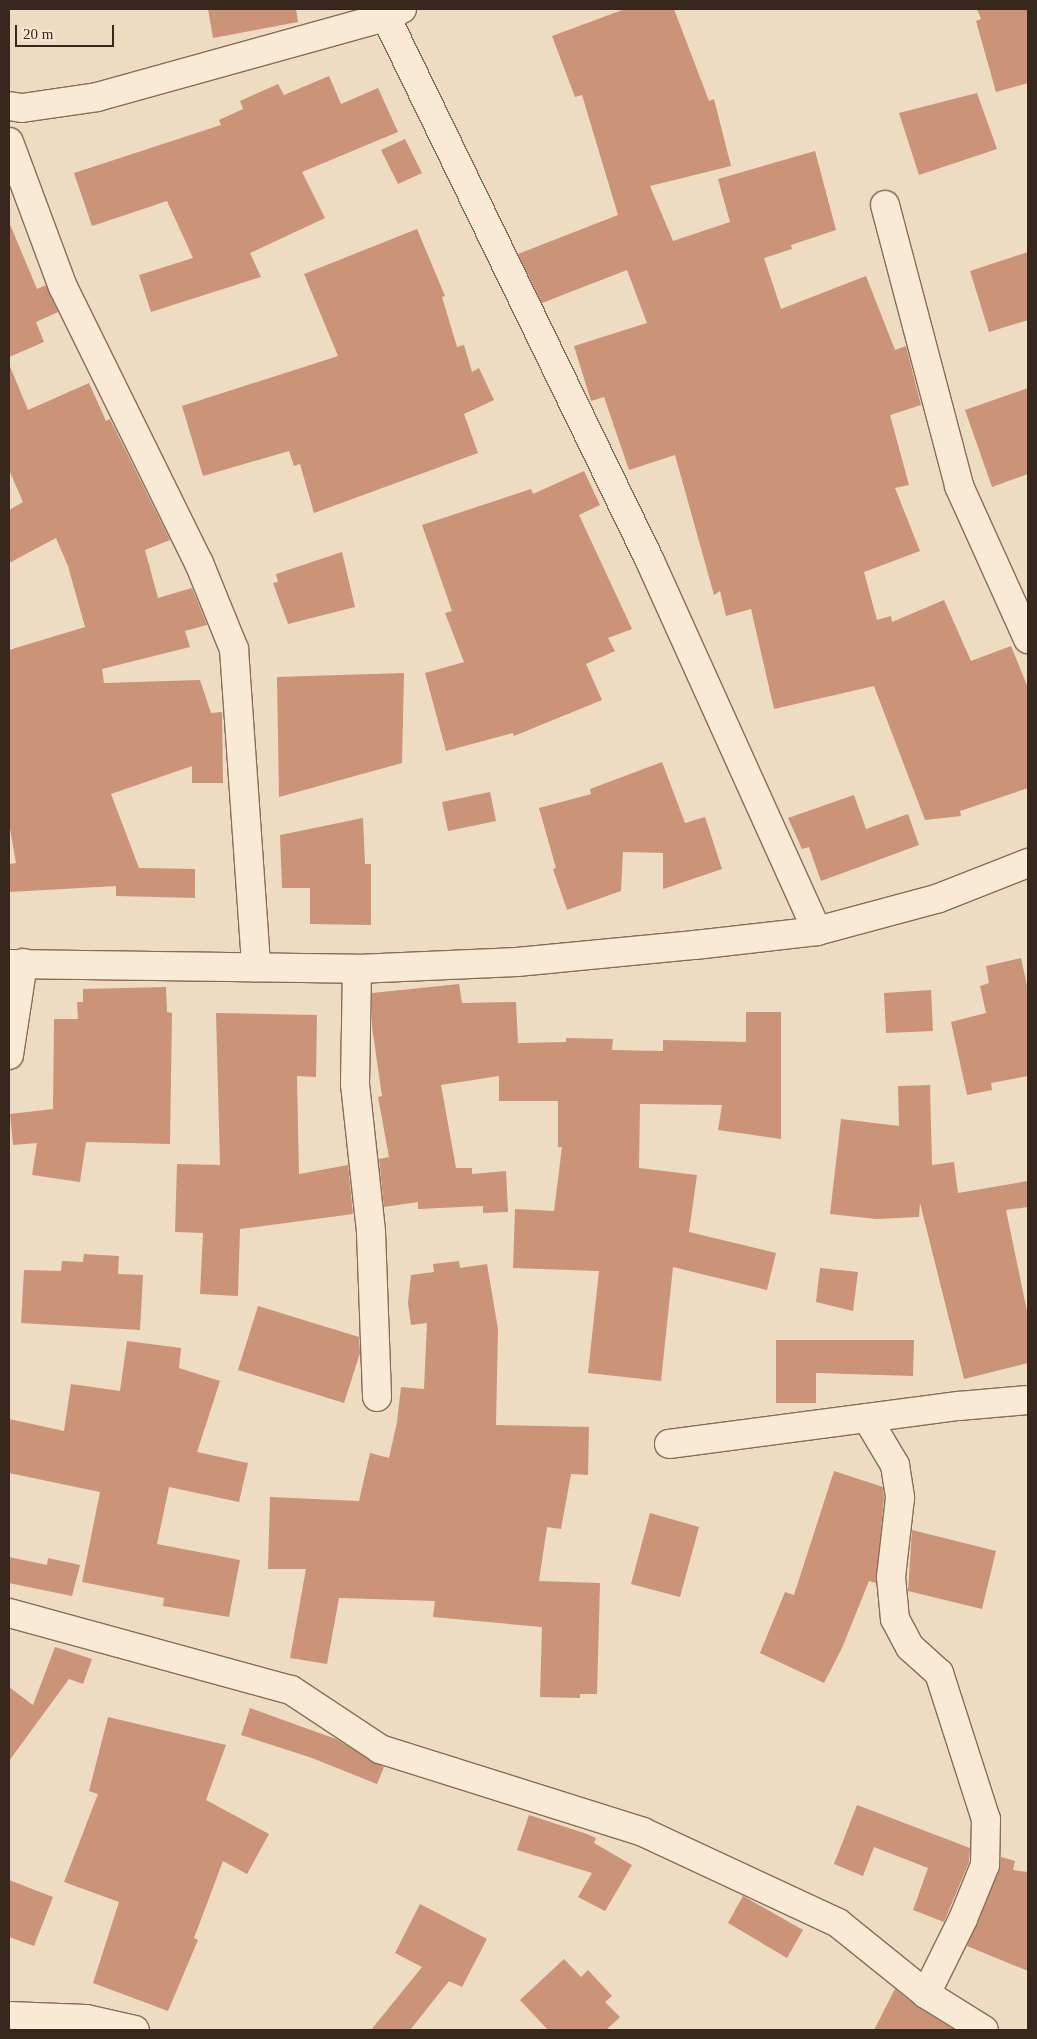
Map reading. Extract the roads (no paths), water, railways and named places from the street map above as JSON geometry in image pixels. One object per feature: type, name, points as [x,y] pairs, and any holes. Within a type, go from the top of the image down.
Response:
[{"type":"street","points":[[9,106],[22,108],[97,97],[394,13],[650,561],[817,931]]},
{"type":"street","points":[[9,142],[63,288],[199,564],[234,649],[256,967]]},
{"type":"street","points":[[885,205],[960,486],[1028,639]]},
{"type":"street","points":[[9,1055],[16,964],[356,969],[517,962],[817,931],[939,898],[1028,863]]},
{"type":"street","points":[[356,969],[355,1084],[371,1232],[377,1397]]},
{"type":"street","points":[[669,1444],[867,1418],[1028,1400]]},
{"type":"street","points":[[867,1418],[895,1465],[900,1498],[898,1538],[891,1577],[895,1618],[910,1647],[939,1673],[986,1819],[985,1865],[963,1919],[926,1994]]},
{"type":"street","points":[[13,1621],[291,1690],[380,1749],[643,1832],[838,1923],[926,1994],[984,2030]]},
{"type":"street","points":[[9,2016],[86,2019],[135,2030]]}]
